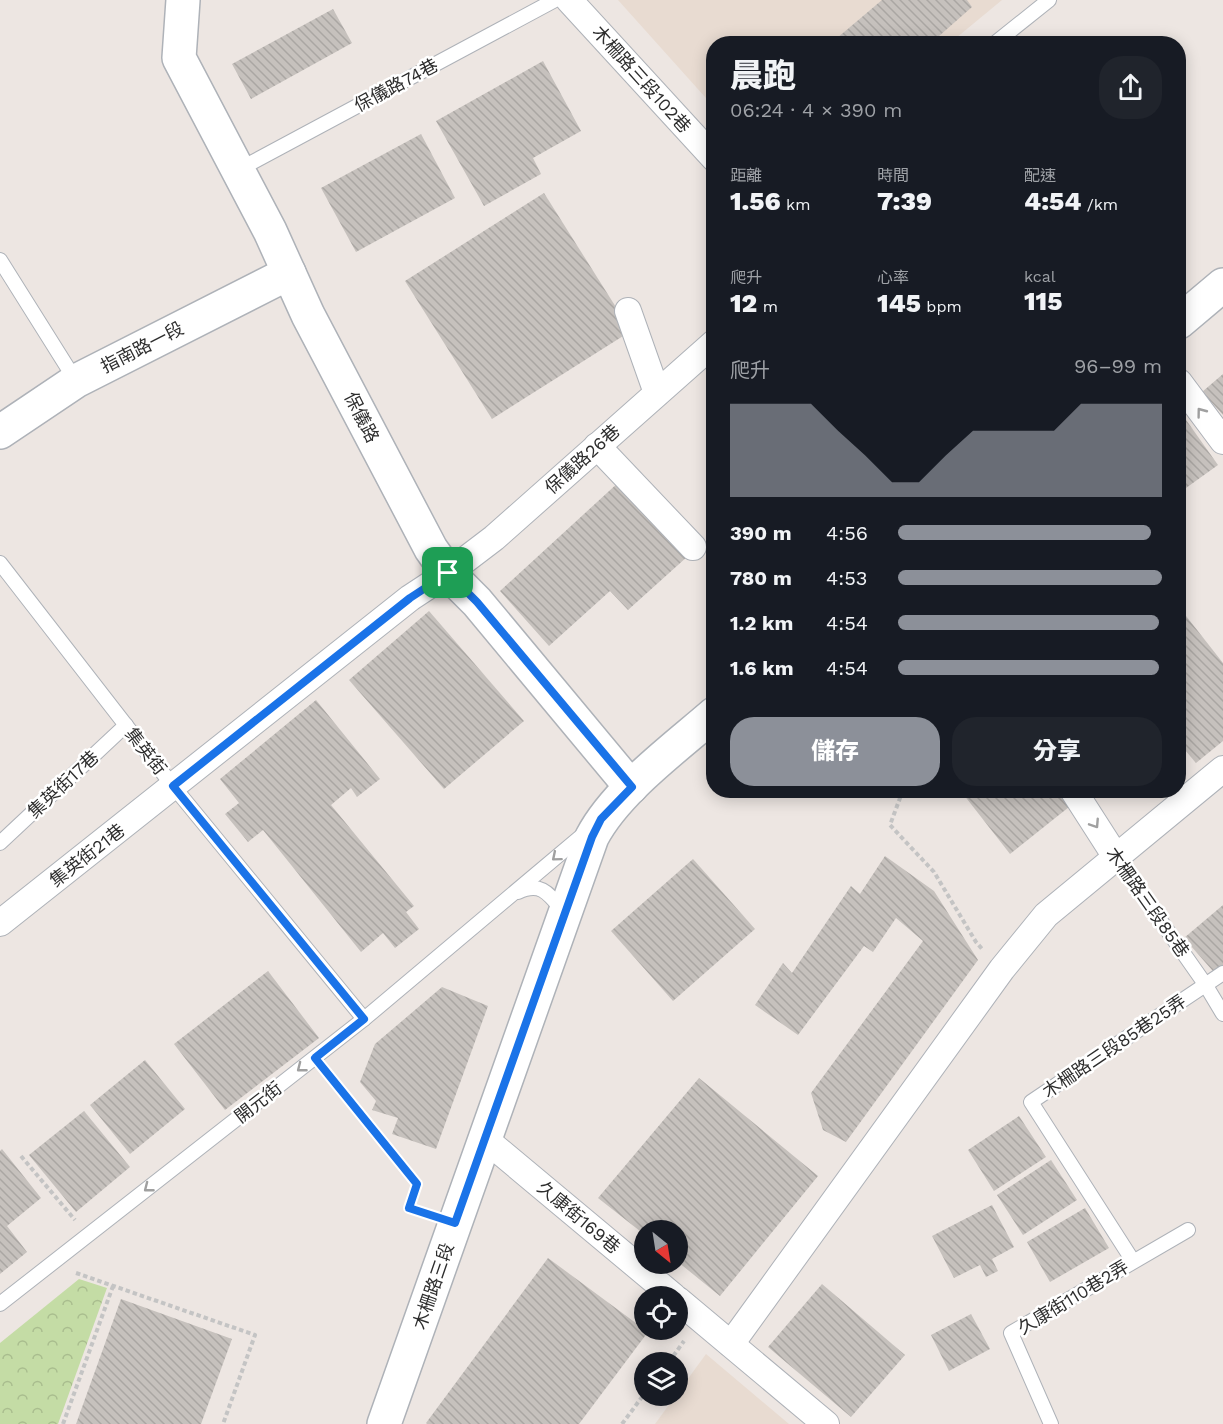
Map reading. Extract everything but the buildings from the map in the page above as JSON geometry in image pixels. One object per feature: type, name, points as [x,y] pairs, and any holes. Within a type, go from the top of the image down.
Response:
[{"type":"street","name":"保儀路","points":[[183,0],[179,58],[270,231],[308,315],[431,549],[448,573],[477,602],[632,787]]},
{"type":"street","name":"木柵路三段102巷","points":[[569,0],[706,149]]},
{"type":"street","name":"指南路一段","points":[[0,432],[76,381],[289,273]]},
{"type":"street","points":[[1186,316],[1223,285]]},
{"type":"street","points":[[628,311],[657,393]]},
{"type":"street","name":"保儀路26巷","points":[[173,786],[410,598],[494,538],[706,350]]},
{"type":"street","points":[[1186,391],[1223,441]]},
{"type":"street","points":[[597,446],[693,547]]},
{"type":"street","name":"木柵路三段","points":[[384,1424],[592,837],[601,819],[632,787],[706,721]]},
{"type":"street","points":[[731,1344],[1002,969],[1046,915],[1223,769]]},
{"type":"street","name":"集英街21巷","points":[[0,923],[173,786]]},
{"type":"street","name":"木柵路三段85巷","points":[[1078,798],[1116,857]]},
{"type":"street","name":"久康街169巷","points":[[485,1139],[661,1286]]},
{"type":"street","points":[[688,1308],[826,1424]]},
{"type":"lane","name":"保儀路74巷","points":[[238,170],[555,0]]},
{"type":"lane","points":[[1004,36],[1049,0]]},
{"type":"lane","points":[[0,260],[76,381]]},
{"type":"lane","name":"集英街","points":[[0,562],[173,786],[364,1019]]},
{"type":"lane","name":"集英街17巷","points":[[0,843],[126,725]]},
{"type":"lane","name":"開元街","points":[[0,1304],[364,1019],[601,819]]},
{"type":"lane","name":"木柵路三段85巷","points":[[1116,857],[1205,984],[1223,1014]]},
{"type":"lane","name":"開元街","points":[[511,895],[528,887],[538,888],[546,892],[565,914]]},
{"type":"lane","points":[[1205,984],[1223,973]]},
{"type":"lane","name":"木柵路三段85巷25弄","points":[[1133,1261],[1031,1102],[1205,984]]},
{"type":"lane","name":"久康街110巷2弄","points":[[1051,1424],[1011,1333],[1188,1230]]},
{"type":"path","points":[[900,798],[890,825],[934,872],[976,942],[1002,969]]},
{"type":"path","points":[[315,1058],[417,1184],[409,1208],[455,1223]]},
{"type":"path","points":[[21,1156],[87,1236]]},
{"type":"path","points":[[51,1264],[255,1335],[223,1424]]},
{"type":"path","points":[[63,1424],[113,1286]]},
{"type":"path","points":[[622,1424],[636,1406]]},
{"type":"shaded area","points":[[618,0],[1002,0],[958,36],[706,36],[706,98]]},
{"type":"shaded area","points":[[706,1354],[789,1424],[655,1424],[668,1406],[688,1406],[688,1379]]},
{"type":"green space","points":[[79,1279],[107,1288],[58,1424],[0,1424],[0,1343]]},
{"type":"route","points":[[448,573],[477,602],[632,787],[601,819],[592,837],[455,1223],[409,1208],[417,1184],[315,1058],[364,1019],[173,786],[410,598],[448,573]]}]
